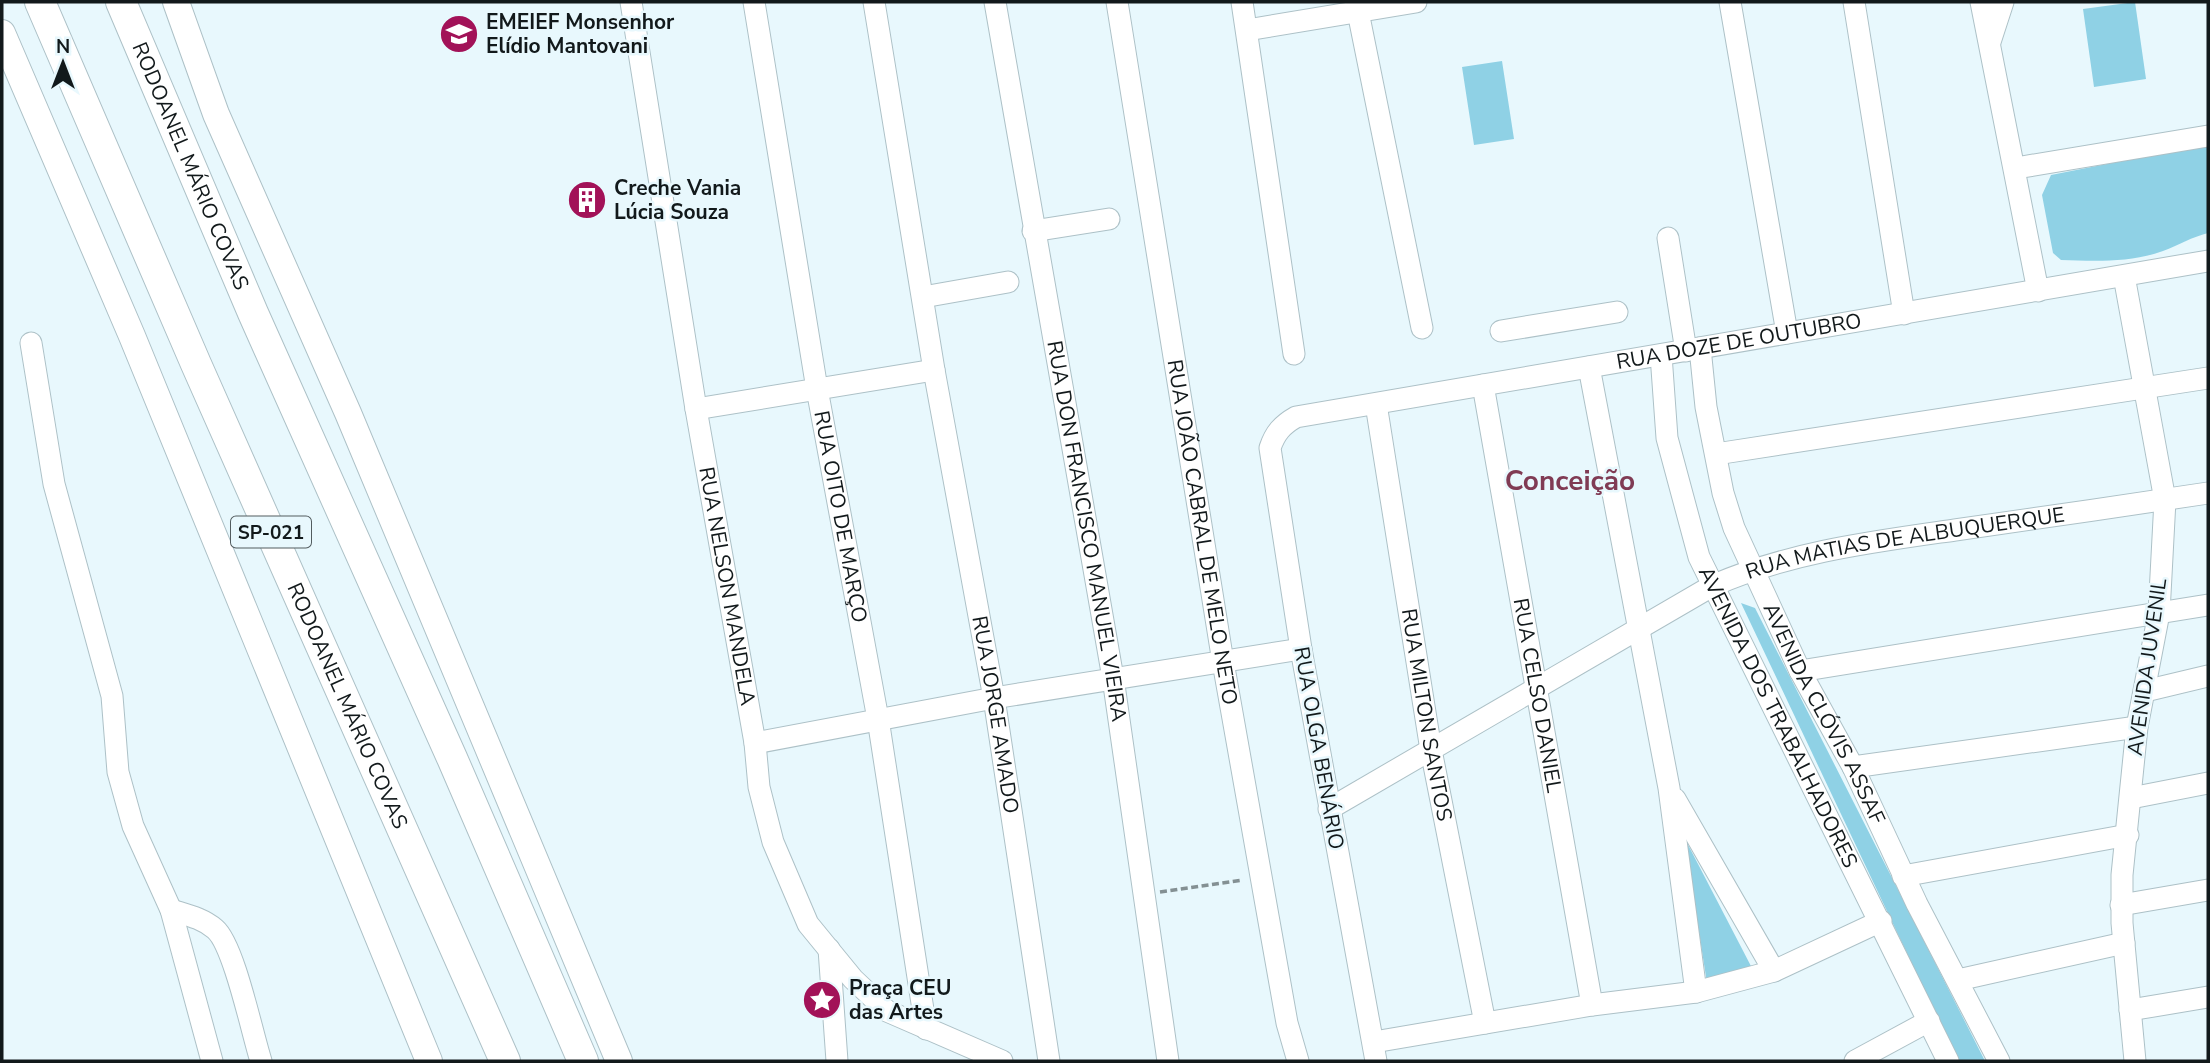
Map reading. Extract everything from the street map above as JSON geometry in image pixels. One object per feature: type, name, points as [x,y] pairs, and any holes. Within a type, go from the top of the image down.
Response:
[{"type":"highway","name":"RODOANEL MÁRIO COVAS","points":[[40,2],[505,1061]]},
{"type":"highway","name":"RODOANEL MÁRIO COVAS","points":[[121,2],[253,313],[452,758],[583,1061]]},
{"type":"main road","points":[[176,2],[216,114],[348,412],[619,1061]]},
{"type":"main road","points":[[2,33],[132,336],[429,1061]]},
{"type":"street","name":"RUA NELSON MANDELA","points":[[631,2],[696,409],[755,743],[759,787],[774,842],[808,924],[853,979],[887,1011],[1002,1061]]},
{"type":"street","name":"RUA OITO DE MARÇO","points":[[754,2],[817,389],[878,719],[926,1029]]},
{"type":"street","name":"RUA JORGE AMADO","points":[[874,2],[934,370],[994,698],[1049,1061]]},
{"type":"street","name":"RUA DON FRANCISCO MANUEL VIEIRA","points":[[995,2],[1112,678],[1168,1061]]},
{"type":"street","name":"RUA JOÃO CABRAL DE MELO NETO","points":[[1117,2],[1223,662],[1287,1023],[1298,1061]]},
{"type":"street","points":[[1242,2],[1294,354]]},
{"type":"street","points":[[1247,30],[1357,7],[1416,2]]},
{"type":"street","points":[[1730,2],[1787,333]]},
{"type":"street","points":[[1854,2],[1904,314]]},
{"type":"street","points":[[1980,2],[2016,168],[2038,291]]},
{"type":"street","points":[[1990,44],[2003,2]]},
{"type":"street","points":[[1357,7],[1422,328]]},
{"type":"street","points":[[2016,168],[2208,136]]},
{"type":"street","points":[[1033,231],[1109,219]]},
{"type":"street","name":"AVENIDA CLÓVIS ASSAF","points":[[1668,238],[1727,505],[1752,570],[1800,671],[1853,767],[1903,876],[1999,1061]]},
{"type":"street","name":"RUA DOZE DE OUTUBRO","points":[[1275,434],[1296,417],[2208,261]]},
{"type":"street","name":"AVENIDA JUVENIL","points":[[2124,276],[2165,500],[2159,613],[2137,727],[2121,905],[2130,1010],[2129,1060]]},
{"type":"street","points":[[923,297],[1008,282]]},
{"type":"street","points":[[1501,331],[1616,312]]},
{"type":"street","points":[[31,343],[54,484],[112,696],[117,772],[133,826],[171,910],[212,1061]]},
{"type":"street","name":"AVENIDA DOS TRABALHADORES","points":[[1661,355],[1663,410],[1672,468],[1699,556],[1948,1061]]},
{"type":"street","points":[[1589,367],[1669,788],[1696,992]]},
{"type":"street","points":[[696,409],[934,370]]},
{"type":"street","points":[[1716,454],[2208,378]]},
{"type":"street","name":"RUA CELSO DANIEL","points":[[1483,385],[1591,1005]]},
{"type":"street","name":"RUA MILTON SANTOS","points":[[1376,404],[1431,750],[1485,1023]]},
{"type":"street","name":"RUA OLGA BENÁRIO","points":[[1275,434],[1270,448],[1301,649],[1375,1052]]},
{"type":"street","name":"RUA MATIAS DE ALBUQUERQUE","points":[[1329,809],[1712,586],[1785,558],[1847,546],[2208,493]]},
{"type":"street","points":[[1800,671],[2208,605]]},
{"type":"street","points":[[755,743],[994,698],[1301,649]]},
{"type":"street","points":[[2145,691],[2208,677]]},
{"type":"street","points":[[1853,767],[2137,727]]},
{"type":"street","points":[[2131,798],[2208,783]]},
{"type":"street","points":[[1669,788],[1774,971]]},
{"type":"street","points":[[1903,876],[2127,835]]},
{"type":"street","points":[[2121,905],[2208,890]]},
{"type":"street","points":[[171,910],[203,920],[218,931],[228,949],[261,1061]]},
{"type":"street","points":[[1375,1052],[1485,1023],[1591,1005],[1696,992],[1774,971],[1881,921]]},
{"type":"street","points":[[1958,980],[2124,943]]},
{"type":"street","points":[[829,949],[837,1061]]},
{"type":"street","points":[[2130,1010],[2208,997]]},
{"type":"street","points":[[1855,1061],[1929,1021]]},
{"type":"path","points":[[1144,894],[1261,877]]},
{"type":"shaded area","points":[[2135,2],[2146,79],[2094,87],[2083,9]]},
{"type":"shaded area","points":[[1502,61],[1514,139],[1474,145],[1462,67]]},
{"type":"shaded area","points":[[2208,144],[2208,233],[2151,255],[2125,259],[2061,260],[2053,253],[2042,195],[2051,175]]},
{"type":"shaded area","points":[[1741,603],[1755,608],[1985,1061],[1958,1061]]},
{"type":"shaded area","points":[[1684,837],[1753,970],[1707,983]]},
{"type":"place","name":"EMEIEF Monsenhor Elídio Mantovani","points":[[459,34]]},
{"type":"place","name":"Creche Vania Lúcia Souza","points":[[587,200]]},
{"type":"place","name":"Praça CEU das Artes","points":[[822,1000]]},
{"type":"district","name":"Conceição","points":[[1570,480]]}]
